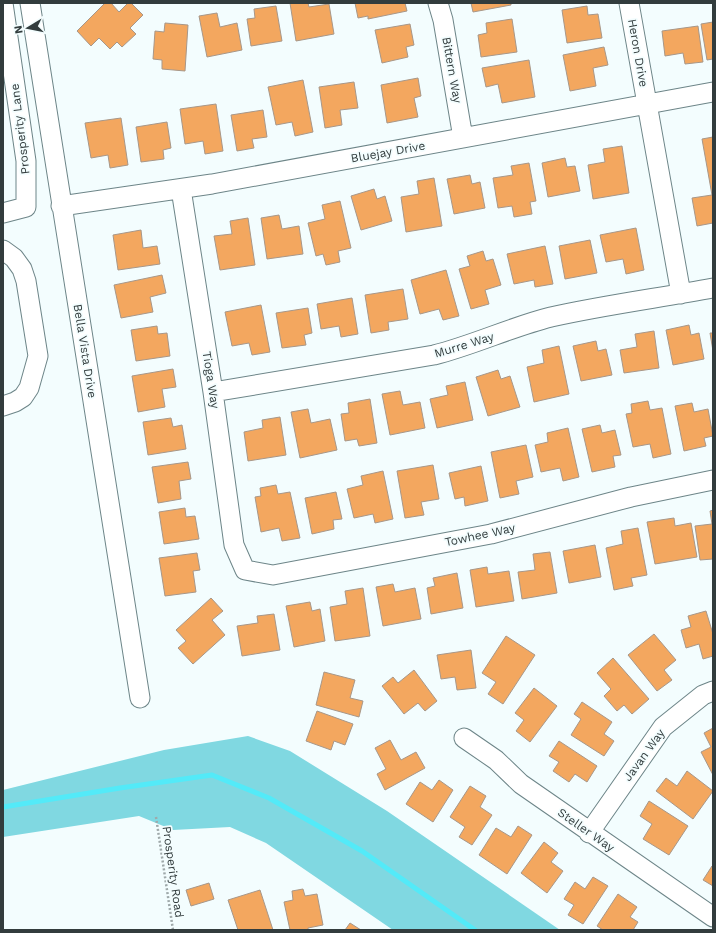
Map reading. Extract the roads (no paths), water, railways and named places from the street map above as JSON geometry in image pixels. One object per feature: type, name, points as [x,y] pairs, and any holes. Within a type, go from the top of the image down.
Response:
[{"type":"street","name":"Prosperity Lane","points":[[3,3],[26,160],[26,207],[3,213]]},
{"type":"street","name":"Bella Vista Drive","points":[[30,3],[140,698]]},
{"type":"street","name":"Bittern Way","points":[[438,3],[443,20],[463,138]]},
{"type":"street","name":"Heron Drive","points":[[629,3],[681,294]]},
{"type":"street","name":"Bluejay Drive","points":[[61,206],[212,184],[463,138],[647,102],[713,92]]},
{"type":"street","name":"Tioga Way","points":[[181,189],[213,392],[234,545],[245,570]]},
{"type":"street","points":[[3,250],[14,258],[22,269],[26,281],[38,356],[29,388],[23,397],[15,402],[3,406]]},
{"type":"street","name":"Murre Way","points":[[213,392],[434,355],[462,348],[522,325],[551,317],[713,288]]},
{"type":"street","name":"Towhee Way","points":[[245,570],[273,575],[491,534],[631,497],[713,480]]},
{"type":"street","name":"Javan Way","points":[[589,833],[663,727],[703,695],[713,691]]},
{"type":"street","name":"Steller Way","points":[[464,738],[496,760],[521,784],[589,833],[713,917]]},
{"type":"waterway","points":[[3,807],[212,775],[269,798],[362,851],[475,930]]}]
